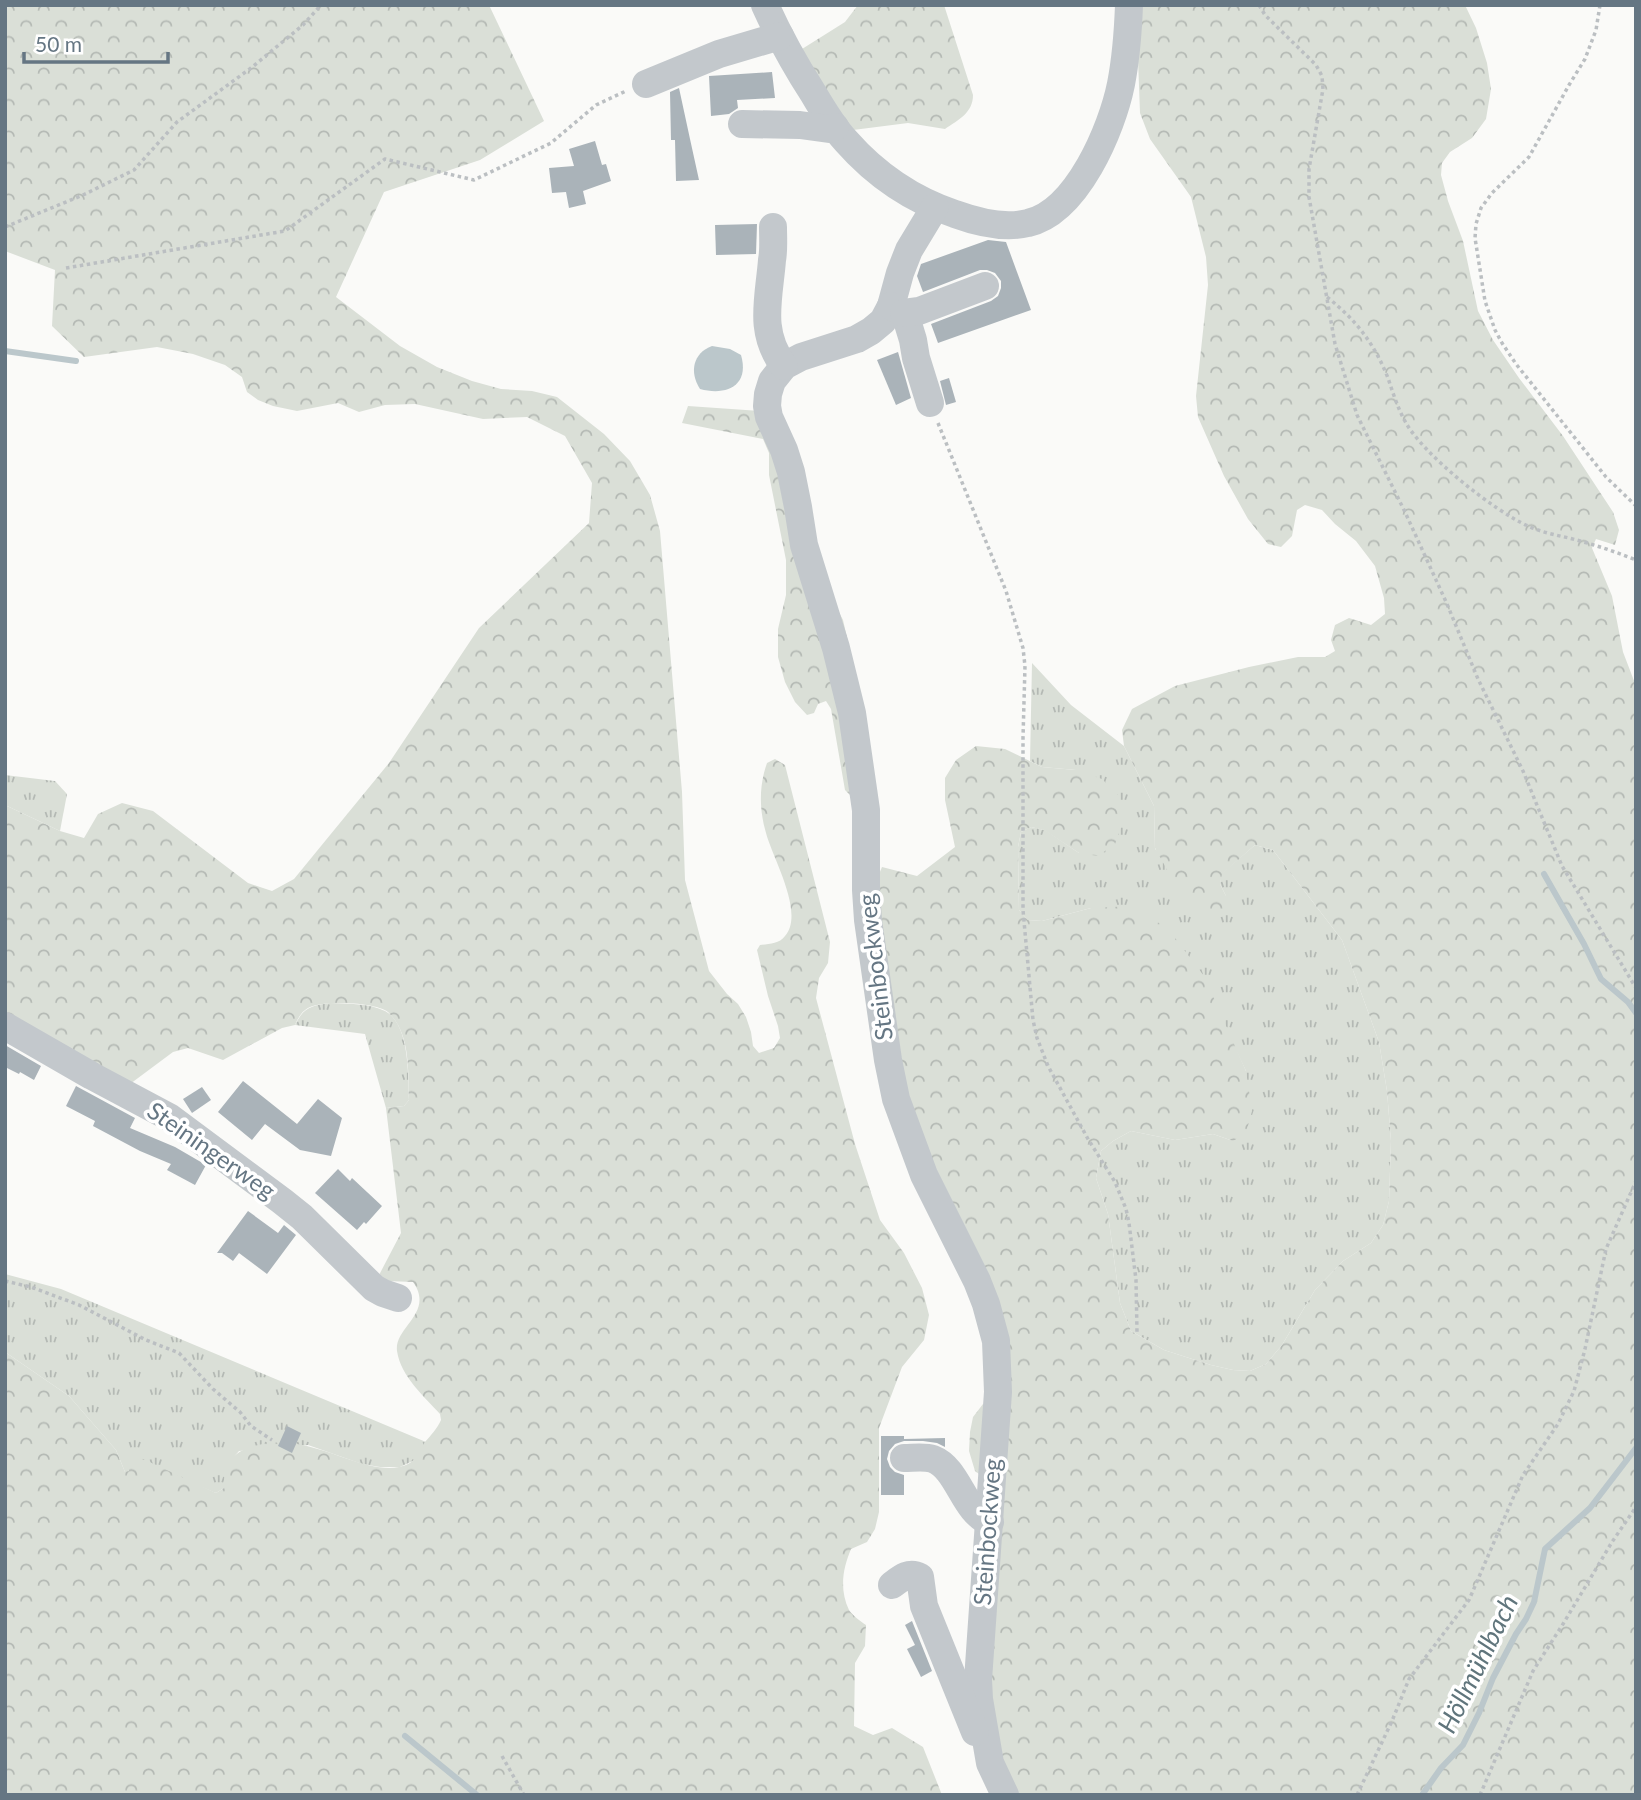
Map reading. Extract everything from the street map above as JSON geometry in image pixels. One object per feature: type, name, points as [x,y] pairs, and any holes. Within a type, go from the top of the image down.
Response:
[{"type":"street","points":[[765,5],[780,36],[835,127],[858,154],[904,190],[935,207],[970,219],[1010,225],[1041,219],[1066,200],[1076,188],[1098,148],[1115,110],[1124,65],[1129,5]]},
{"type":"street","points":[[646,84],[719,54],[780,36]]},
{"type":"street","points":[[742,124],[835,127]]},
{"type":"street","points":[[930,403],[915,358],[911,333],[898,309],[906,256],[935,207]]},
{"type":"street","points":[[773,227],[773,259],[766,306],[777,376]]},
{"type":"street","points":[[752,408],[777,376],[801,357],[868,334],[898,309],[919,310],[985,286]]},
{"type":"street","name":"Steinbockweg","points":[[777,376],[767,400],[769,417],[791,472],[804,545],[836,648],[856,741],[866,810],[868,920],[896,1099],[924,1175],[977,1281],[993,1323],[996,1340],[998,1392],[978,1680],[990,1763],[1005,1795]]},
{"type":"street","name":"Steiningerweg","points":[[5,1026],[169,1117],[282,1200],[374,1288],[398,1298]]},
{"type":"street","points":[[904,1458],[927,1458],[939,1463],[950,1474],[979,1516],[989,1522]]},
{"type":"street","points":[[892,1585],[906,1575],[915,1574],[920,1577],[927,1615],[969,1720],[990,1763]]},
{"type":"path","points":[[5,227],[83,195],[134,170],[177,122],[251,68],[321,5]]},
{"type":"path","points":[[1259,5],[1265,15],[1316,65],[1322,76],[1323,89],[1311,150],[1309,197],[1326,296],[1343,372],[1364,433],[1405,512],[1478,679],[1523,771],[1562,866],[1636,988]]},
{"type":"path","points":[[1600,5],[1597,30],[1585,59],[1529,157],[1492,193],[1481,208],[1475,238],[1485,301],[1499,336],[1516,364],[1599,469],[1636,506]]},
{"type":"path","points":[[66,268],[285,231],[385,159],[474,180],[551,143],[579,118],[603,102],[646,84]]},
{"type":"path","points":[[1326,296],[1361,328],[1375,350],[1406,423],[1436,459],[1493,504],[1528,526],[1636,560]]},
{"type":"path","points":[[930,403],[1006,591],[1023,648],[1026,666],[1023,738],[1023,910],[1033,1020],[1048,1066],[1115,1182],[1126,1209],[1136,1280],[1137,1332]]},
{"type":"path","points":[[1357,1795],[1409,1679],[1469,1600],[1523,1475],[1558,1424],[1574,1391],[1606,1249],[1636,1181]]},
{"type":"path","points":[[5,1281],[31,1287],[79,1305],[146,1340],[179,1353],[251,1426],[272,1440]]},
{"type":"path","points":[[1480,1795],[1533,1671],[1636,1507]]},
{"type":"path","points":[[502,1756],[524,1795]]},
{"type":"green space","points":[[5,5],[489,5],[544,121],[480,160],[384,192],[336,297],[400,346],[437,367],[501,389],[532,391],[557,397],[604,434],[630,461],[650,495],[660,531],[682,792],[685,880],[709,971],[746,1017],[753,1046],[759,1053],[774,1048],[780,1038],[757,950],[760,945],[783,939],[790,926],[791,914],[786,886],[764,824],[761,789],[767,763],[775,759],[785,765],[830,942],[828,963],[819,978],[816,998],[855,1144],[880,1220],[904,1253],[922,1288],[929,1315],[924,1340],[902,1367],[879,1428],[879,1512],[875,1529],[867,1542],[851,1549],[844,1571],[844,1594],[849,1610],[866,1625],[865,1646],[855,1663],[854,1726],[873,1735],[892,1728],[923,1747],[942,1795],[5,1795],[5,1352],[69,1396],[116,1450],[125,1472],[129,1471],[130,1462],[141,1458],[216,1493],[224,1488],[227,1463],[246,1449],[273,1443],[299,1444],[369,1465],[399,1467],[409,1464],[415,1458],[441,1420],[440,1414],[408,1378],[397,1351],[401,1334],[417,1311],[419,1293],[413,1282],[387,1281],[378,1277],[401,1233],[386,1108],[404,1106],[409,1100],[406,1052],[396,1022],[388,1012],[373,1006],[320,1004],[302,1013],[295,1025],[282,1028],[223,1060],[188,1048],[173,1052],[130,1084],[5,1014],[5,805],[60,831],[84,838],[98,814],[122,803],[153,811],[248,883],[272,891],[294,879],[389,763],[479,628],[589,523],[592,483],[565,436],[527,417],[483,419],[415,404],[385,405],[359,412],[338,403],[297,411],[258,400],[247,392],[242,377],[225,365],[193,354],[157,347],[84,357],[52,326],[55,270],[5,251]]},
{"type":"green space","points":[[858,5],[944,5],[973,95],[970,107],[964,115],[945,129],[908,123],[853,130],[827,95],[802,49],[845,22]]},
{"type":"green space","points":[[1136,5],[1465,5],[1476,28],[1487,63],[1491,89],[1486,119],[1472,138],[1450,152],[1442,163],[1441,175],[1463,241],[1478,311],[1493,340],[1563,436],[1613,512],[1619,530],[1615,545],[1596,539],[1592,548],[1612,596],[1623,652],[1636,686],[1636,1795],[1011,1795],[1000,1762],[988,1692],[999,1489],[975,1471],[969,1451],[973,1417],[983,1404],[1007,1397],[913,1132],[874,886],[882,867],[917,876],[955,847],[945,800],[945,778],[956,760],[976,746],[1005,749],[1042,767],[1076,770],[1102,779],[1119,796],[1123,822],[1115,844],[1098,856],[1079,853],[1044,830],[1031,827],[1021,832],[1018,847],[1019,910],[1028,920],[1042,921],[1091,908],[1134,906],[1169,930],[1204,976],[1246,1071],[1252,1111],[1246,1133],[1233,1141],[1213,1134],[1175,1140],[1131,1131],[1101,1151],[1096,1178],[1108,1214],[1120,1303],[1131,1331],[1164,1350],[1211,1365],[1250,1371],[1266,1364],[1282,1345],[1315,1290],[1343,1261],[1371,1243],[1383,1225],[1389,1201],[1391,1141],[1379,1042],[1342,940],[1273,850],[1255,845],[1222,874],[1220,884],[1226,896],[1225,910],[1218,916],[1208,915],[1192,904],[1175,884],[1155,848],[1154,806],[1124,746],[1122,730],[1132,709],[1175,686],[1298,657],[1325,657],[1335,651],[1331,640],[1335,625],[1349,618],[1371,625],[1385,614],[1384,598],[1375,566],[1356,541],[1322,510],[1305,505],[1297,510],[1292,536],[1281,547],[1268,544],[1248,519],[1224,476],[1198,417],[1196,396],[1208,285],[1206,257],[1191,197],[1150,139],[1140,113]]},
{"type":"green space","points":[[688,406],[760,411],[823,581],[843,620],[852,659],[852,797],[845,790],[831,709],[826,701],[818,704],[814,713],[807,715],[795,702],[785,682],[778,657],[778,629],[786,595],[786,560],[769,475],[769,453],[763,439],[682,423]]},
{"type":"green space","points":[[1032,663],[1071,705],[1124,746],[1154,806],[1155,849],[1226,896],[1220,884],[1221,874],[1255,845],[1273,850],[1342,940],[1379,1042],[1391,1141],[1389,1201],[1383,1225],[1371,1243],[1343,1261],[1315,1290],[1282,1345],[1266,1364],[1250,1371],[1211,1365],[1164,1350],[1131,1331],[1120,1303],[1108,1214],[1096,1178],[1101,1151],[1131,1131],[1175,1140],[1213,1134],[1233,1141],[1246,1071],[1234,1046],[1091,908],[1042,921],[1028,920],[1019,910],[1018,847],[1021,832],[1031,827],[1045,830],[1079,853],[1076,770],[1042,767],[1030,761]]},
{"type":"green space","points":[[5,775],[55,781],[67,794],[60,831],[5,805]]},
{"type":"green space","points":[[330,1003],[372,1007],[385,1011],[393,1018],[403,1039],[408,1065],[409,1100],[404,1106],[386,1108],[365,1034],[295,1025],[309,1008]]},
{"type":"green space","points":[[5,1274],[61,1289],[426,1442],[417,1459],[400,1467],[362,1464],[308,1445],[239,1451],[227,1465],[224,1488],[216,1493],[187,1481],[125,1472],[116,1450],[69,1396],[5,1352]]},
{"type":"shaded area","points":[[712,346],[730,349],[741,355],[742,374],[734,386],[719,391],[700,389],[695,376],[695,364],[701,353]]},
{"type":"building","points":[[772,72],[775,98],[737,100],[738,108],[729,114],[711,116],[709,76]]},
{"type":"building","points":[[679,88],[699,180],[676,181],[675,140],[671,140],[670,92]]},
{"type":"building","points":[[595,141],[602,165],[606,164],[611,181],[583,191],[586,204],[569,208],[566,192],[552,193],[549,168],[574,166],[569,149]]},
{"type":"building","points":[[757,224],[756,254],[716,255],[715,225]]},
{"type":"building","points":[[988,240],[1006,242],[1031,310],[938,343],[931,324],[991,301],[998,296],[1001,281],[995,273],[980,270],[923,292],[917,276],[921,264]]},
{"type":"building","points":[[898,352],[911,398],[896,405],[877,360]]},
{"type":"building","points":[[949,378],[956,402],[946,405],[940,381]]},
{"type":"building","points":[[5,1045],[41,1066],[34,1080],[5,1067]]},
{"type":"building","points":[[243,1081],[297,1124],[318,1099],[342,1118],[331,1156],[300,1150],[265,1124],[252,1140],[218,1112]]},
{"type":"building","points":[[76,1086],[135,1118],[130,1128],[175,1147],[206,1165],[195,1185],[167,1170],[171,1164],[93,1126],[95,1121],[66,1106]]},
{"type":"building","points":[[202,1087],[211,1100],[192,1113],[183,1099]]},
{"type":"building","points":[[338,1169],[350,1181],[352,1178],[382,1206],[357,1230],[315,1193]]},
{"type":"building","points":[[248,1211],[278,1233],[284,1225],[296,1235],[267,1274],[239,1253],[233,1261],[222,1253],[217,1253]]},
{"type":"building","points":[[287,1426],[301,1433],[292,1453],[278,1446]]},
{"type":"building","points":[[881,1436],[904,1436],[904,1439],[945,1438],[945,1447],[923,1441],[895,1444],[887,1459],[895,1472],[904,1475],[904,1495],[881,1495]]},
{"type":"building","points":[[912,1621],[932,1671],[921,1677],[907,1649],[915,1645],[905,1625]]},
{"type":"waterway","points":[[5,351],[76,361]]},
{"type":"waterway","points":[[1544,874],[1601,979],[1628,1002],[1636,1013]]},
{"type":"waterway","name":"Höllmühlbach","points":[[1422,1795],[1441,1768],[1463,1745],[1493,1678],[1534,1602],[1545,1549],[1590,1508],[1636,1448]]},
{"type":"waterway","points":[[405,1736],[477,1795]]}]
